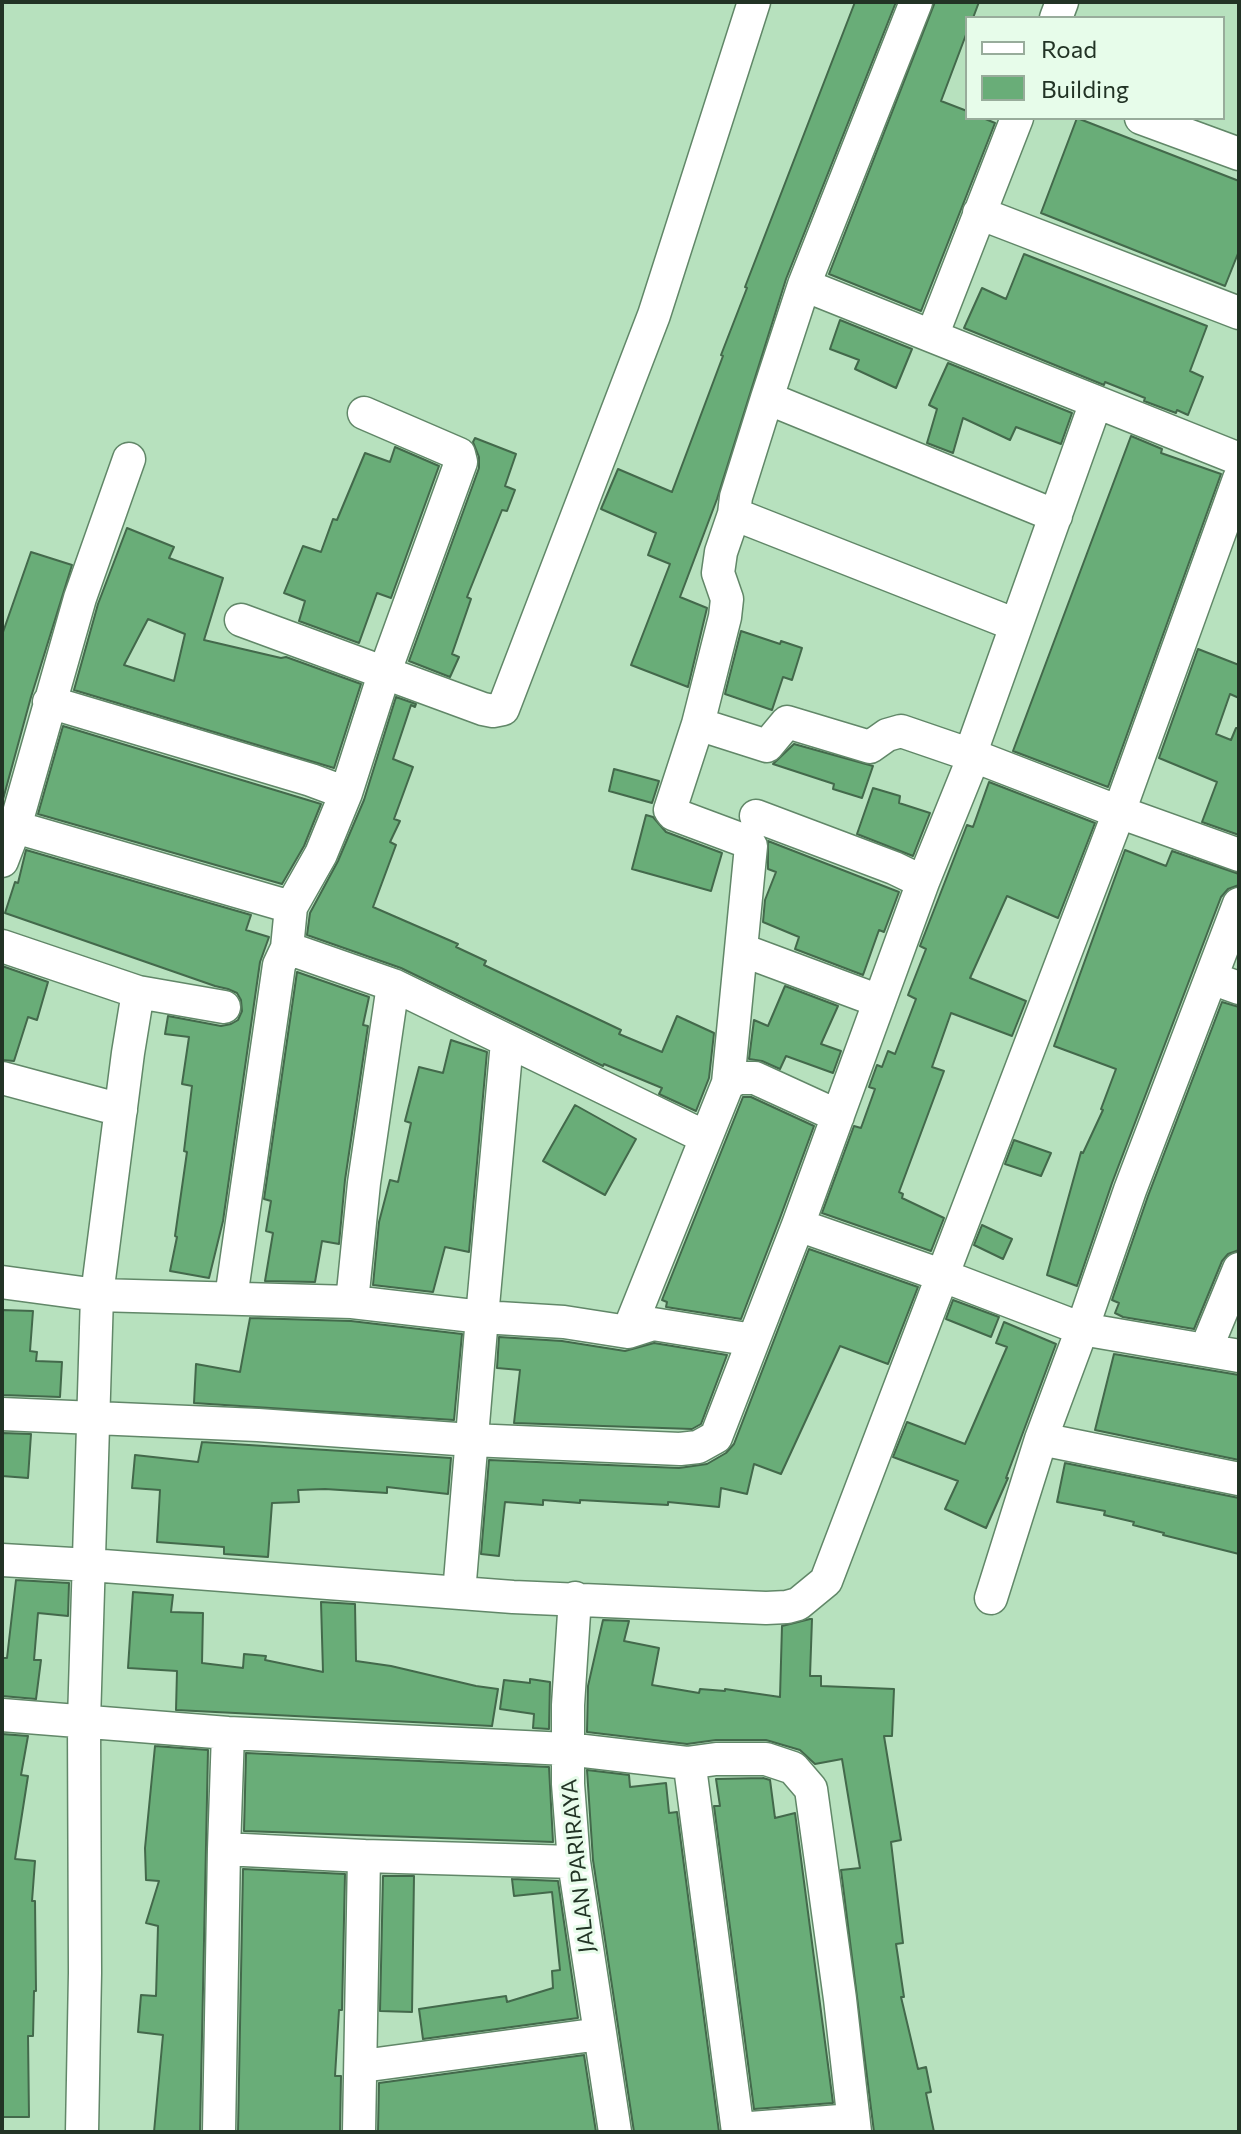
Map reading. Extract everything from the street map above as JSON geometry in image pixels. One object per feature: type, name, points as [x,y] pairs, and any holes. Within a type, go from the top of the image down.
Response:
[{"type":"street","points":[[241,620],[483,709],[503,709],[654,315],[754,2]]},
{"type":"street","points":[[916,2],[804,285],[736,497],[718,573],[727,599],[725,617],[698,724],[670,810],[673,814],[753,817],[882,863],[923,882]]},
{"type":"street","points":[[932,336],[1016,120]]},
{"type":"street","points":[[1146,120],[1239,154]]},
{"type":"street","points":[[979,213],[1239,313]]},
{"type":"street","points":[[804,285],[1239,459]]},
{"type":"street","points":[[767,398],[1056,516]]},
{"type":"street","points":[[2,1414],[680,1449],[698,1447],[716,1437],[798,1225],[923,882],[974,756],[975,741],[1096,402]]},
{"type":"street","points":[[231,1298],[279,965],[287,948],[291,907],[321,854],[346,793],[384,674],[461,458],[459,454],[364,413]]},
{"type":"street","points":[[2,861],[15,827],[80,598],[129,459]]},
{"type":"street","points":[[2,1560],[459,1593],[787,1607],[798,1604],[826,1581],[1119,812],[1239,479]]},
{"type":"street","points":[[734,514],[1016,625]]},
{"type":"street","points":[[49,702],[346,793]]},
{"type":"street","points":[[698,724],[767,746],[787,722],[870,747],[887,735],[901,731],[1239,855]]},
{"type":"street","points":[[628,1332],[728,1083],[753,817]]},
{"type":"street","points":[[15,827],[291,907]]},
{"type":"street","points":[[991,1598],[1041,1439],[1130,1190],[1225,983],[1239,904]]},
{"type":"street","points":[[2,946],[138,992],[224,1007]]},
{"type":"street","points":[[287,948],[393,985],[705,1137]]},
{"type":"street","points":[[742,950],[879,1001]]},
{"type":"street","points":[[352,1302],[364,1183],[393,985]]},
{"type":"street","points":[[82,2132],[84,1721],[97,1295],[138,992]]},
{"type":"street","points":[[459,1593],[507,1042]]},
{"type":"street","points":[[2,1078],[121,1110]]},
{"type":"street","points":[[728,1083],[739,1078],[755,1078],[838,1116]]},
{"type":"street","points":[[798,1225],[1082,1329],[1239,1356]]},
{"type":"street","points":[[1206,1349],[1239,1269]]},
{"type":"street","points":[[2,1282],[97,1295],[352,1302],[482,1317],[564,1322],[628,1332],[653,1324],[753,1340]]},
{"type":"street","points":[[1041,1439],[1239,1479]]},
{"type":"street","name":"JALAN PARIRAYA","points":[[575,1598],[567,1749],[574,1862],[615,2132]]},
{"type":"street","points":[[2,1715],[228,1733],[567,1749],[687,1763],[716,1759],[766,1759],[793,1768],[811,1789],[854,2126],[738,2130],[690,1767],[687,1763]]},
{"type":"street","points":[[219,2132],[228,1733]]},
{"type":"street","points":[[224,1849],[574,1862]]},
{"type":"street","points":[[359,2132],[364,1856]]},
{"type":"street","points":[[362,2066],[600,2034]]},
{"type":"building","points":[[855,2],[896,2],[786,279],[717,499],[680,597],[707,608],[688,687],[631,665],[670,564],[648,555],[656,533],[601,509],[618,469],[672,492],[723,356],[745,287]]},
{"type":"building","points":[[935,2],[979,2],[974,16],[965,16],[965,37],[941,101],[965,110],[965,120],[995,123],[921,311],[829,274]]},
{"type":"building","points":[[1076,120],[1082,120],[1239,181],[1239,251],[1225,286],[1041,213]]},
{"type":"building","points":[[1024,254],[1207,326],[1190,371],[1203,377],[1188,415],[1144,401],[1145,398],[1105,382],[1104,385],[964,328],[982,288],[1006,299]]},
{"type":"building","points":[[840,320],[912,349],[896,388],[855,369],[859,360],[830,349]]},
{"type":"building","points":[[948,363],[1072,413],[1061,444],[1016,427],[1010,440],[963,418],[953,453],[927,443],[937,409],[929,405]]},
{"type":"building","points":[[1131,436],[1162,449],[1161,453],[1221,474],[1108,787],[1013,751]]},
{"type":"building","points":[[475,438],[516,454],[505,486],[515,490],[507,511],[502,510],[467,597],[471,599],[452,654],[459,657],[450,677],[409,661],[479,468],[479,457],[473,442]]},
{"type":"building","points":[[395,447],[439,466],[391,598],[377,593],[359,643],[299,621],[305,601],[284,593],[303,546],[321,552],[333,519],[337,520],[365,453],[390,462]]},
{"type":"building","points":[[127,528],[174,547],[169,558],[223,578],[204,640],[286,657],[361,684],[334,768],[74,690],[98,604]],"holes":[[[148,619],[185,634],[174,681],[124,665]]]},
{"type":"building","points":[[31,552],[72,565],[2,803],[2,635]]},
{"type":"building","points":[[741,631],[802,648],[792,680],[783,677],[772,710],[725,694]]},
{"type":"building","points":[[1198,649],[1239,665],[1239,698],[1230,694],[1216,734],[1231,740],[1236,728],[1239,728],[1239,835],[1202,822],[1217,782],[1159,758]]},
{"type":"building","points":[[396,697],[416,704],[415,707],[411,705],[393,759],[413,767],[394,819],[400,821],[390,842],[396,845],[373,907],[458,944],[456,947],[486,961],[484,965],[621,1030],[619,1034],[662,1052],[677,1016],[714,1033],[709,1078],[696,1111],[659,1094],[662,1088],[603,1066],[401,968],[307,935],[310,913],[338,861],[364,800]]},
{"type":"building","points":[[63,726],[321,804],[304,846],[282,884],[38,814]]},
{"type":"building","points":[[794,744],[873,766],[862,798],[833,789],[834,784],[773,764]]},
{"type":"building","points":[[614,769],[659,781],[652,803],[609,791]]},
{"type":"building","points":[[989,782],[1095,823],[1058,918],[1007,896],[970,978],[1026,1001],[1012,1036],[951,1013],[932,1067],[944,1071],[899,1192],[903,1194],[902,1198],[944,1218],[931,1251],[822,1213],[854,1126],[861,1128],[875,1089],[869,1087],[877,1065],[882,1067],[888,1051],[895,1054],[916,999],[908,995],[926,949],[920,946],[967,825],[973,827]]},
{"type":"building","points":[[873,788],[900,796],[899,803],[930,813],[913,856],[857,834]]},
{"type":"building","points":[[646,815],[653,817],[666,832],[722,853],[711,891],[632,869]]},
{"type":"building","points":[[768,841],[899,892],[884,932],[879,930],[863,975],[795,949],[799,937],[763,922],[765,900],[776,872],[768,869]]},
{"type":"building","points":[[26,850],[251,915],[246,930],[269,937],[260,962],[223,1221],[209,1278],[170,1271],[177,1237],[192,1086],[182,1084],[189,1037],[165,1034],[168,1016],[221,1026],[231,1024],[238,1020],[242,1011],[241,1000],[237,993],[228,989],[5,913],[15,882],[18,883]]},
{"type":"building","points":[[1125,850],[1166,866],[1172,851],[1239,874],[1239,885],[1228,889],[1221,897],[1112,1183],[1077,1286],[1047,1275],[1081,1152],[1103,1110],[1116,1069],[1054,1046]]},
{"type":"building","points":[[2,966],[48,982],[37,1020],[28,1017],[14,1061],[2,1060]]},
{"type":"building","points":[[297,972],[369,997],[363,1025],[368,1026],[345,1180],[339,1244],[322,1241],[315,1282],[265,1281],[273,1233],[266,1231],[271,1201],[264,1199]]},
{"type":"building","points":[[785,986],[838,1006],[821,1044],[841,1051],[833,1073],[786,1056],[780,1069],[749,1059],[754,1020],[768,1026]]},
{"type":"building","points":[[1222,1002],[1239,1007],[1239,1250],[1228,1254],[1222,1261],[1194,1329],[1123,1317],[1115,1313],[1119,1303],[1112,1300]]},
{"type":"building","points":[[451,1040],[487,1052],[469,1252],[445,1247],[433,1292],[373,1285],[379,1222],[390,1180],[398,1182],[411,1123],[405,1121],[419,1067],[443,1073]]},
{"type":"building","points":[[743,1097],[751,1097],[814,1126],[741,1319],[666,1307],[667,1302],[662,1300]]},
{"type":"building","points":[[575,1105],[636,1139],[605,1195],[543,1161]]},
{"type":"building","points":[[1014,1140],[1051,1153],[1041,1176],[1005,1164]]},
{"type":"building","points":[[982,1225],[1012,1239],[1003,1259],[974,1245]]},
{"type":"building","points":[[809,1249],[918,1287],[888,1364],[840,1346],[781,1474],[754,1464],[747,1494],[721,1488],[719,1507],[668,1502],[668,1505],[543,1500],[543,1505],[505,1502],[499,1556],[481,1554],[489,1460],[679,1468],[707,1464],[726,1453],[734,1444]]},
{"type":"building","points":[[953,1300],[999,1317],[991,1337],[946,1319]]},
{"type":"building","points":[[2,1310],[33,1311],[30,1351],[37,1352],[36,1361],[62,1362],[60,1397],[2,1395]]},
{"type":"building","points":[[250,1318],[351,1321],[462,1334],[454,1420],[194,1403],[196,1364],[240,1372]]},
{"type":"building","points":[[1004,1322],[1056,1344],[1008,1478],[986,1528],[945,1509],[958,1481],[893,1457],[907,1422],[965,1444],[1007,1347],[996,1343]]},
{"type":"building","points":[[499,1337],[562,1341],[625,1351],[654,1343],[727,1355],[701,1424],[692,1429],[514,1423],[520,1370],[497,1368]]},
{"type":"building","points":[[1114,1354],[1239,1375],[1239,1460],[1095,1430]]},
{"type":"building","points":[[2,1433],[31,1434],[28,1478],[2,1476]]},
{"type":"building","points":[[202,1442],[451,1458],[448,1494],[387,1487],[387,1493],[298,1490],[299,1502],[272,1503],[268,1557],[224,1554],[224,1547],[157,1542],[160,1490],[132,1488],[135,1455],[198,1462]]},
{"type":"building","points":[[1065,1463],[1239,1498],[1239,1554],[1163,1535],[1133,1525],[1134,1522],[1104,1515],[1105,1511],[1057,1502]]},
{"type":"building","points":[[16,1580],[69,1583],[68,1616],[38,1613],[34,1660],[41,1660],[36,1699],[2,1696],[2,1658],[7,1658]]},
{"type":"building","points":[[133,1592],[173,1595],[171,1612],[203,1613],[202,1663],[243,1668],[244,1654],[266,1656],[265,1660],[323,1672],[321,1602],[355,1604],[356,1661],[498,1689],[492,1726],[176,1710],[177,1671],[128,1668]]},
{"type":"building","points":[[812,1619],[810,1676],[821,1676],[821,1686],[894,1689],[892,1736],[884,1736],[901,1840],[891,1842],[903,1943],[896,1944],[904,1997],[901,1997],[918,2069],[926,2067],[931,2092],[926,2093],[934,2132],[874,2132],[841,1870],[860,1868],[842,1759],[815,1764],[800,1750],[766,1740],[716,1740],[687,1744],[587,1732],[588,1686],[603,1620],[629,1621],[624,1641],[659,1648],[652,1685],[699,1693],[700,1689],[725,1689],[780,1697],[782,1626]]},
{"type":"building","points":[[530,1679],[550,1682],[549,1729],[533,1728],[534,1714],[500,1709],[504,1680],[530,1683]]},
{"type":"building","points":[[2,1734],[28,1736],[21,1775],[28,1776],[15,1859],[35,1861],[32,1901],[35,1901],[36,1991],[33,2036],[28,2036],[29,2117],[2,2117]]},
{"type":"building","points":[[155,1746],[208,1750],[200,2132],[154,2132],[163,2035],[138,2032],[141,1995],[156,1996],[158,1926],[146,1923],[159,1881],[146,1880],[145,1848]]},
{"type":"building","points":[[246,1753],[549,1767],[553,1842],[244,1831]]},
{"type":"building","points":[[587,1770],[629,1775],[630,1787],[666,1783],[669,1813],[677,1812],[719,2132],[634,2132],[593,1860]]},
{"type":"building","points":[[716,1779],[770,1780],[775,1818],[795,1813],[833,2103],[754,2109],[714,1806],[720,1806]]},
{"type":"building","points":[[243,1869],[345,1874],[342,2010],[339,2010],[335,2076],[341,2076],[340,2132],[238,2132]]},
{"type":"building","points":[[383,1876],[414,1876],[412,2012],[380,2011]]},
{"type":"building","points":[[512,1879],[558,1881],[578,2018],[423,2039],[419,2009],[506,1996],[507,2002],[553,1988],[552,1971],[560,1970],[552,1892],[514,1896]]},
{"type":"building","points":[[584,2055],[596,2132],[378,2132],[379,2083]]}]
